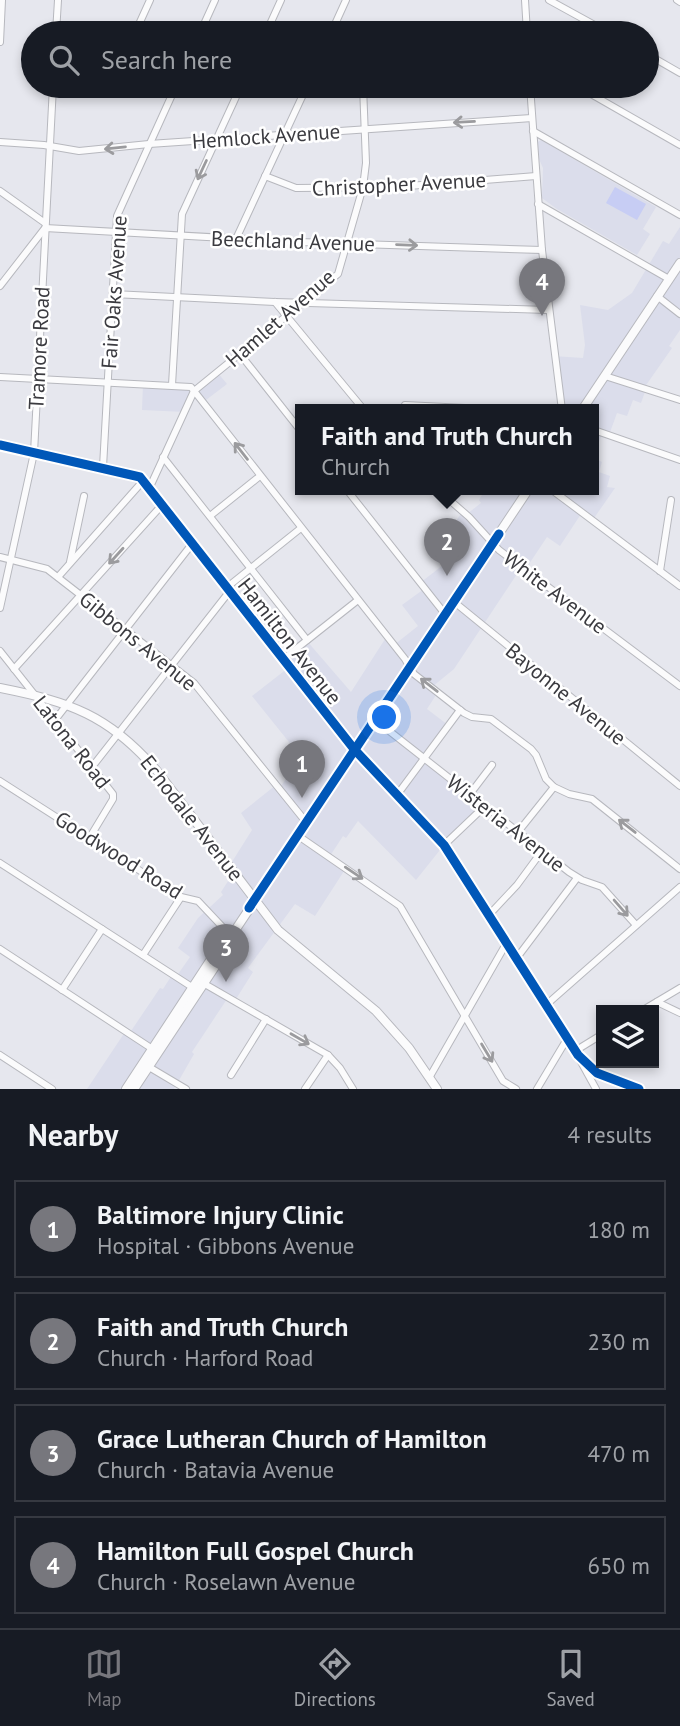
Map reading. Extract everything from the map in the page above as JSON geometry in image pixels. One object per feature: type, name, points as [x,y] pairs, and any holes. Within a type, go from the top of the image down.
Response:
[{"type":"main road","points":[[586,404],[680,262]]},
{"type":"main road","points":[[126,1089],[155,1051],[198,986],[219,947],[228,940],[525,495]]},
{"type":"main road","name":"Echodale Avenue","points":[[0,688],[68,705],[102,721],[136,748],[157,771],[278,930],[348,986],[384,1019],[409,1048],[437,1089]]},
{"type":"main road","points":[[134,1089],[149,1067],[155,1051]]},
{"type":"street","points":[[0,42],[2,0]]},
{"type":"street","points":[[57,21],[58,0]]},
{"type":"street","points":[[140,21],[150,0]]},
{"type":"street","points":[[271,21],[281,0]]},
{"type":"street","points":[[336,21],[346,0]]},
{"type":"street","points":[[525,0],[526,21]]},
{"type":"street","points":[[549,0],[587,21]]},
{"type":"street","points":[[205,21],[213,1]]},
{"type":"street","points":[[659,61],[680,73]]},
{"type":"street","name":"Tramore Road","points":[[0,608],[34,453],[52,98]]},
{"type":"street","name":"Fair Oaks Avenue","points":[[103,467],[118,211],[170,98]]},
{"type":"street","points":[[172,385],[182,214],[236,98]]},
{"type":"street","points":[[236,239],[301,98]]},
{"type":"street","name":"Hamlet Avenue","points":[[149,489],[194,391],[338,274],[363,187],[367,156],[364,98]]},
{"type":"street","points":[[531,98],[542,250],[561,404]]},
{"type":"street","points":[[598,98],[680,145]]},
{"type":"street","name":"Hemlock Avenue","points":[[0,142],[50,145],[79,152],[149,144],[532,118]]},
{"type":"street","points":[[533,131],[680,215]]},
{"type":"street","name":"Christopher Avenue","points":[[264,176],[296,188],[363,187],[536,176]]},
{"type":"street","points":[[0,191],[45,226],[0,286]]},
{"type":"street","points":[[538,204],[669,279]]},
{"type":"street","name":"Beechland Avenue","points":[[45,226],[236,239],[542,250]]},
{"type":"street","points":[[113,294],[548,310]]},
{"type":"street","points":[[657,296],[680,314]]},
{"type":"street","points":[[275,302],[359,404]]},
{"type":"street","points":[[240,354],[295,424]]},
{"type":"street","points":[[605,376],[680,400]]},
{"type":"street","points":[[0,377],[189,386],[414,674],[460,710],[472,717],[491,719],[531,749],[546,779],[554,787],[592,799],[680,869]]},
{"type":"street","points":[[599,432],[680,460]]},
{"type":"street","points":[[0,446],[137,475],[143,481],[58,577]]},
{"type":"street","points":[[163,457],[307,640]]},
{"type":"street","points":[[210,516],[260,476]]},
{"type":"street","name":"Hamilton Avenue","points":[[143,481],[354,749],[444,845],[576,1053],[597,1073],[639,1089]]},
{"type":"street","points":[[351,495],[444,614]]},
{"type":"street","name":"White Avenue","points":[[444,495],[469,517],[492,543],[680,686]]},
{"type":"street","points":[[558,495],[680,586]]},
{"type":"street","points":[[70,562],[84,496]]},
{"type":"street","points":[[660,570],[671,500]]},
{"type":"street","points":[[14,669],[162,505]]},
{"type":"street","points":[[92,767],[228,590],[301,528]]},
{"type":"street","points":[[55,720],[192,544]]},
{"type":"street","name":"Gibbons Avenue","points":[[0,557],[42,566],[197,687],[306,822]]},
{"type":"street","points":[[282,660],[358,600]]},
{"type":"street","name":"Bayonne Avenue","points":[[453,601],[680,786]]},
{"type":"street","name":"Latona Road","points":[[0,651],[114,797],[90,836]]},
{"type":"street","points":[[397,795],[460,710]]},
{"type":"street","name":"Wisteria Avenue","points":[[374,719],[578,878],[603,887],[636,925]]},
{"type":"street","points":[[470,794],[492,765]]},
{"type":"street","name":"Goodwood Road","points":[[0,780],[181,897],[198,901],[228,940]]},
{"type":"street","points":[[518,832],[554,787]]},
{"type":"street","points":[[444,845],[485,806]]},
{"type":"street","points":[[298,835],[397,902],[503,1081],[516,1089]]},
{"type":"street","points":[[488,916],[517,885],[542,851]]},
{"type":"street","points":[[0,863],[143,955],[198,986],[266,1019],[328,1055],[353,1089]]},
{"type":"street","points":[[516,959],[578,878]]},
{"type":"street","points":[[546,1005],[680,887]]},
{"type":"street","points":[[143,955],[181,897]]},
{"type":"street","points":[[62,990],[102,929]]},
{"type":"street","points":[[429,1078],[506,944]]},
{"type":"street","points":[[0,949],[155,1051]]},
{"type":"street","points":[[652,1005],[680,988]]},
{"type":"street","points":[[657,1002],[680,1013]]},
{"type":"street","points":[[231,1075],[266,1019]]},
{"type":"street","points":[[537,1089],[567,1039]]},
{"type":"street","points":[[596,1039],[576,1053],[596,1089]]},
{"type":"street","points":[[0,1055],[51,1089]]},
{"type":"street","points":[[305,1089],[328,1055]]},
{"type":"street","points":[[149,1067],[186,1089]]},
{"type":"shaded area","points":[[541,140],[656,207],[643,229],[650,234],[637,255],[542,198],[543,168],[539,159],[538,142]]},
{"type":"shaded area","points":[[615,187],[646,204],[637,220],[606,203]]},
{"type":"shaded area","points":[[680,227],[680,330],[669,346],[672,348],[644,388],[646,389],[641,403],[633,400],[627,416],[617,413],[609,435],[602,433],[599,442],[599,404],[560,404],[553,356],[583,358],[585,345],[580,305],[608,310],[632,293],[663,241],[669,244]]},
{"type":"shaded area","points":[[217,372],[227,384],[202,403],[195,393],[185,412],[142,410],[143,384],[199,387]]},
{"type":"shaded area","points":[[599,472],[610,476],[607,487],[615,488],[592,521],[581,514],[560,546],[547,537],[525,570],[521,568],[454,669],[432,687],[438,692],[427,709],[448,725],[424,758],[487,808],[446,847],[444,845],[416,880],[358,821],[346,838],[343,836],[330,856],[346,868],[315,916],[295,904],[248,968],[253,972],[236,999],[229,996],[192,1052],[194,1054],[174,1089],[87,1089],[125,1032],[129,1034],[160,988],[163,989],[172,975],[176,977],[190,957],[178,948],[198,918],[223,895],[221,892],[234,872],[230,865],[252,830],[241,813],[276,785],[279,789],[301,757],[252,696],[288,668],[283,660],[307,641],[351,692],[387,636],[394,645],[418,626],[402,605],[424,589],[420,583],[443,565],[434,552],[463,511],[467,514],[481,503],[479,500],[482,495],[599,495]]},
{"type":"cycle path","points":[[0,445],[140,477],[354,749],[444,845],[578,1055],[597,1073],[639,1089]]},
{"type":"cycle path","points":[[249,908],[499,534]]},
{"type":"place","name":"Hamilton Full Gospel Church","points":[[542,316]]},
{"type":"place","name":"Faith and Truth Church","points":[[447,576]]},
{"type":"place","name":"Baltimore Injury Clinic","points":[[302,798]]},
{"type":"place","name":"Grace Lutheran Church of Hamilton","points":[[226,982]]}]
